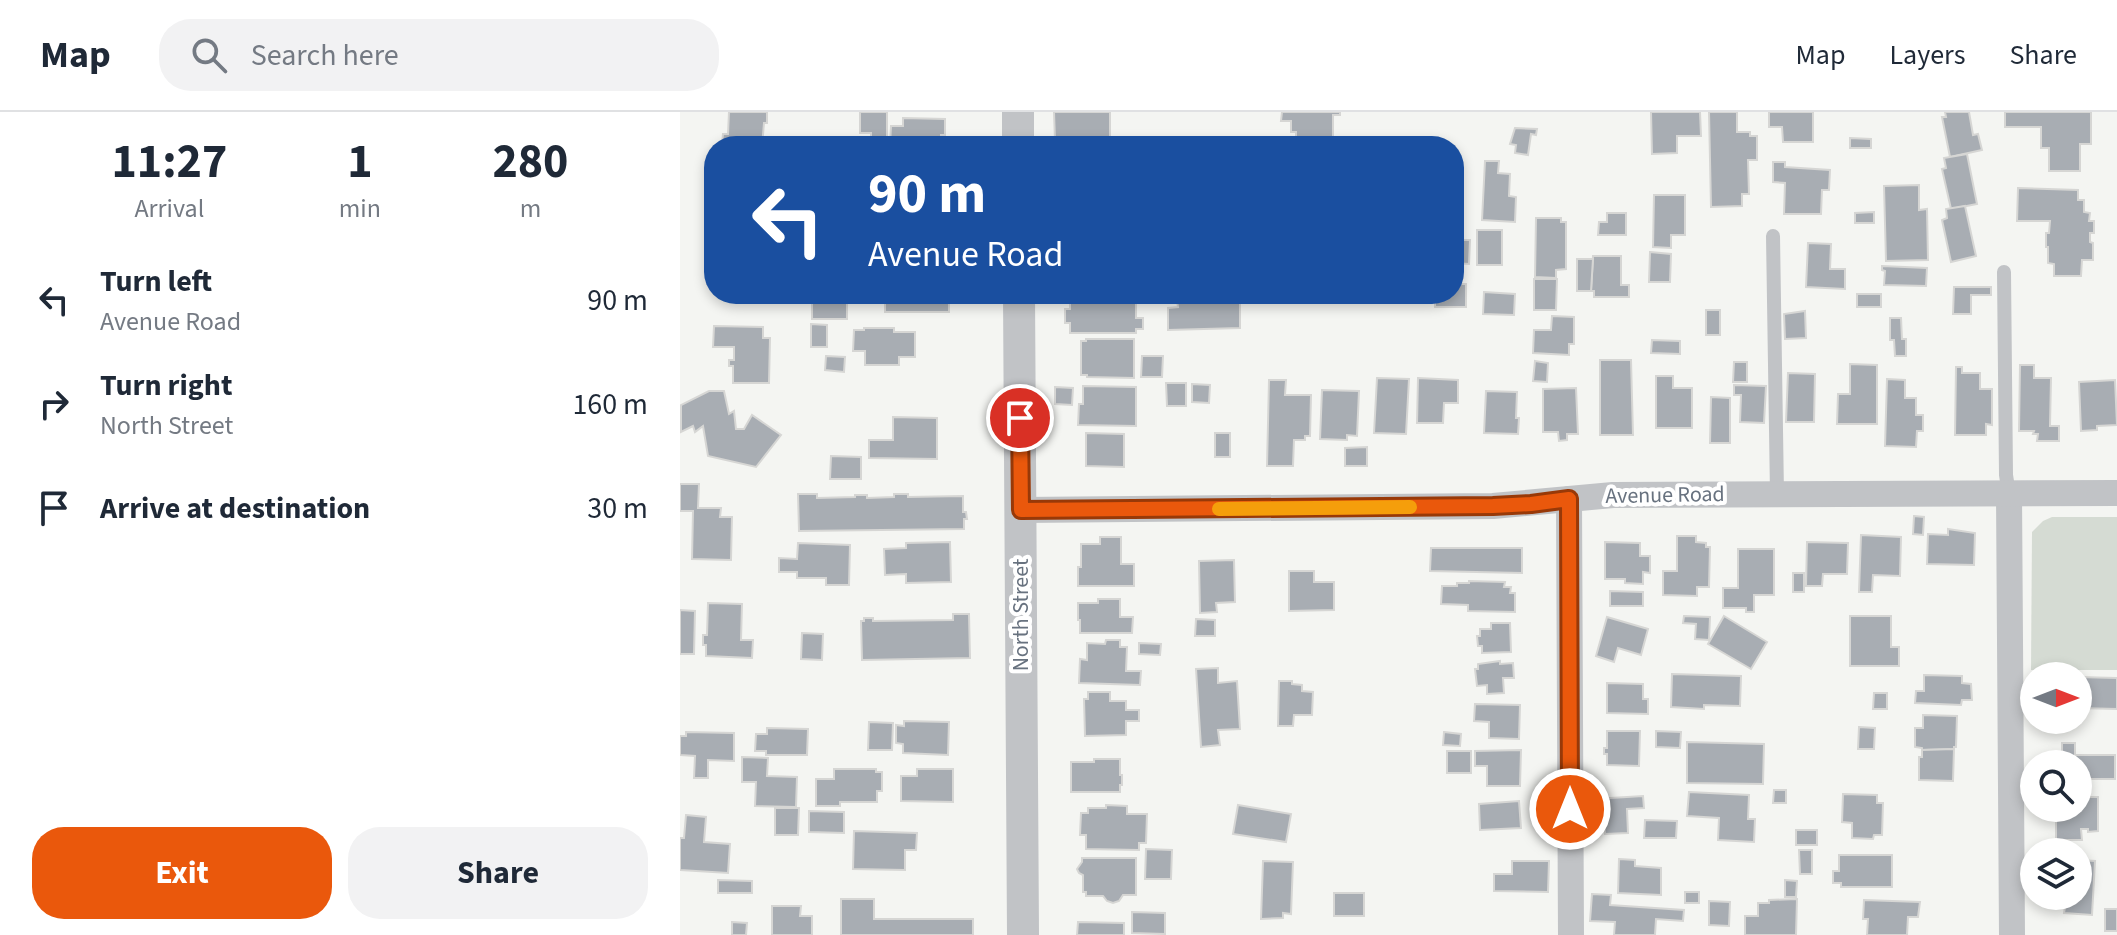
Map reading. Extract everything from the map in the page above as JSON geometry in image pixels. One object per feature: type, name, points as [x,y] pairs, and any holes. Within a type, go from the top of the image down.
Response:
[{"type":"street","points":[[1018,112],[1018,136]]},
{"type":"street","name":"North Street","points":[[1019,304],[1023,935]]},
{"type":"street","name":"Avenue Road","points":[[1021,510],[1493,506],[1613,495],[2117,493]]},
{"type":"street","points":[[2009,494],[2012,935]]},
{"type":"street","points":[[1569,499],[1571,935]]},
{"type":"lane","points":[[1773,236],[1777,494]]},
{"type":"lane","points":[[2004,272],[2006,475],[2009,494]]},
{"type":"shaded area","points":[[2052,517],[2117,517],[2117,670],[2092,670],[2092,662],[2031,662],[2032,532]]},
{"type":"building","points":[[729,112],[767,112],[763,136],[723,136],[728,134]]},
{"type":"building","points":[[860,112],[887,112],[887,136],[860,133]]},
{"type":"building","points":[[1054,112],[1110,112],[1110,136],[1055,136]]},
{"type":"building","points":[[1282,112],[1340,112],[1340,115],[1333,115],[1333,136],[1296,136],[1296,132],[1291,132],[1291,121],[1281,121]]},
{"type":"building","points":[[1651,112],[1700,112],[1701,136],[1677,136],[1677,153],[1652,154]]},
{"type":"building","points":[[1709,112],[1737,112],[1737,132],[1750,132],[1750,136],[1757,136],[1757,160],[1748,160],[1749,194],[1742,194],[1742,206],[1711,207]]},
{"type":"building","points":[[1769,112],[1813,112],[1813,142],[1783,142],[1782,127],[1769,127]]},
{"type":"building","points":[[1945,112],[1969,112],[1973,135],[1978,134],[1982,150],[1950,157],[1942,117],[1946,117]]},
{"type":"building","points":[[2005,112],[2091,112],[2091,144],[2080,144],[2080,171],[2049,171],[2049,148],[2041,148],[2041,127],[2005,127]]},
{"type":"building","points":[[903,118],[945,119],[945,135],[890,136],[891,126],[903,126]]},
{"type":"building","points":[[1515,128],[1537,129],[1536,135],[1531,134],[1528,155],[1515,153],[1516,145],[1510,144]]},
{"type":"building","points":[[1850,138],[1871,139],[1871,148],[1850,148]]},
{"type":"building","points":[[1967,154],[1977,204],[1951,209],[1942,169],[1946,168],[1944,158]]},
{"type":"building","points":[[1485,161],[1499,161],[1498,173],[1510,174],[1509,196],[1516,197],[1515,222],[1482,220]]},
{"type":"building","points":[[1773,162],[1785,162],[1785,167],[1830,170],[1829,190],[1822,190],[1821,214],[1784,214],[1785,183],[1773,182]]},
{"type":"building","points":[[1919,185],[1919,210],[1927,209],[1928,260],[1886,261],[1884,186]]},
{"type":"building","points":[[2018,188],[2078,190],[2078,200],[2084,200],[2084,212],[2090,213],[2089,221],[2094,221],[2094,233],[2090,233],[2093,260],[2082,260],[2081,276],[2054,276],[2054,264],[2048,263],[2046,247],[2050,221],[2017,221]]},
{"type":"building","points":[[1654,195],[1685,195],[1685,235],[1671,235],[1671,248],[1653,247]]},
{"type":"building","points":[[1965,206],[1976,256],[1951,262],[1942,220],[1947,218],[1946,209]]},
{"type":"building","points":[[1874,212],[1874,223],[1855,223],[1855,213]]},
{"type":"building","points":[[1607,213],[1626,213],[1626,235],[1598,235],[1599,222],[1607,222]]},
{"type":"building","points":[[1536,218],[1561,218],[1561,222],[1566,222],[1566,269],[1556,270],[1556,278],[1535,277]]},
{"type":"building","points":[[1477,230],[1502,230],[1502,265],[1477,265]]},
{"type":"building","points":[[1464,240],[1470,240],[1469,264],[1464,264]]},
{"type":"building","points":[[1808,243],[1831,244],[1830,269],[1845,269],[1845,289],[1806,287]]},
{"type":"building","points":[[1650,252],[1671,254],[1670,282],[1649,282]]},
{"type":"building","points":[[1593,256],[1621,256],[1621,285],[1629,285],[1629,297],[1594,297],[1594,291],[1591,291]]},
{"type":"building","points":[[1577,259],[1593,259],[1591,291],[1577,291]]},
{"type":"building","points":[[1882,266],[1927,268],[1926,286],[1884,285],[1885,271]]},
{"type":"building","points":[[1534,279],[1557,279],[1556,310],[1534,310]]},
{"type":"building","points":[[1466,284],[1466,307],[1435,307],[1435,304],[1464,304]]},
{"type":"building","points":[[1954,287],[1991,287],[1991,295],[1971,295],[1971,314],[1953,314]]},
{"type":"building","points":[[1484,292],[1515,294],[1514,315],[1483,314]]},
{"type":"building","points":[[1857,294],[1881,294],[1881,307],[1857,307]]},
{"type":"building","points":[[812,304],[847,304],[847,319],[812,319]]},
{"type":"building","points":[[885,304],[949,304],[949,312],[885,312]]},
{"type":"building","points":[[1070,304],[1136,304],[1136,318],[1143,318],[1143,329],[1136,329],[1136,333],[1070,333],[1070,323],[1065,323],[1065,309],[1070,309]]},
{"type":"building","points":[[1178,304],[1240,304],[1240,328],[1168,330],[1168,308],[1178,307]]},
{"type":"building","points":[[1706,310],[1720,310],[1720,335],[1706,335]]},
{"type":"building","points":[[1805,311],[1806,338],[1785,339],[1784,314]]},
{"type":"building","points":[[1552,316],[1574,317],[1574,344],[1569,344],[1569,355],[1533,353],[1534,330],[1551,330]]},
{"type":"building","points":[[1890,318],[1901,318],[1906,356],[1895,356],[1894,340],[1890,340]]},
{"type":"building","points":[[811,324],[827,325],[827,347],[811,347]]},
{"type":"building","points":[[714,326],[763,327],[763,338],[770,338],[769,383],[733,383],[733,366],[729,366],[729,360],[734,360],[734,347],[713,347]]},
{"type":"building","points":[[854,330],[915,332],[915,357],[899,357],[899,365],[865,365],[865,351],[853,351]]},
{"type":"building","points":[[1134,339],[1134,378],[1081,375],[1081,341]]},
{"type":"building","points":[[1652,340],[1680,341],[1680,354],[1651,353]]},
{"type":"building","points":[[826,356],[845,357],[844,372],[825,370]]},
{"type":"building","points":[[1142,356],[1163,356],[1162,377],[1141,377]]},
{"type":"building","points":[[1600,360],[1631,360],[1633,435],[1600,435]]},
{"type":"building","points":[[1535,361],[1548,363],[1547,382],[1533,381]]},
{"type":"building","points":[[1734,362],[1747,362],[1747,382],[1733,382]]},
{"type":"building","points":[[1850,364],[1877,365],[1877,424],[1837,424],[1838,394],[1850,394]]},
{"type":"building","points":[[2020,365],[2034,365],[2034,378],[2051,378],[2050,426],[2059,426],[2059,441],[2037,441],[2038,434],[2033,434],[2034,431],[2019,431]]},
{"type":"building","points":[[1956,367],[1962,367],[1962,373],[1980,373],[1980,389],[1992,389],[1992,425],[1986,424],[1986,435],[1955,435]]},
{"type":"building","points":[[1788,373],[1815,374],[1814,422],[1786,422]]},
{"type":"building","points":[[1656,376],[1673,376],[1673,388],[1692,388],[1692,428],[1656,428]]},
{"type":"building","points":[[1377,378],[1409,379],[1406,434],[1374,433]]},
{"type":"building","points":[[1418,378],[1458,380],[1458,403],[1444,403],[1443,423],[1417,423]]},
{"type":"building","points":[[1887,379],[1905,380],[1905,398],[1916,398],[1916,415],[1923,415],[1923,431],[1917,431],[1916,447],[1885,446]]},
{"type":"building","points":[[1269,380],[1286,380],[1285,395],[1311,395],[1310,436],[1305,436],[1305,440],[1294,440],[1293,466],[1267,466]]},
{"type":"building","points":[[2115,380],[2117,425],[2081,431],[2079,382]]},
{"type":"building","points":[[1166,383],[1186,383],[1186,406],[1167,406]]},
{"type":"building","points":[[1192,384],[1210,385],[1209,403],[1192,402]]},
{"type":"building","points":[[1734,385],[1766,386],[1764,423],[1740,422],[1741,395],[1734,395]]},
{"type":"building","points":[[1083,386],[1136,387],[1136,426],[1078,425]]},
{"type":"building","points":[[1055,387],[1073,388],[1072,405],[1055,404]]},
{"type":"building","points":[[1576,388],[1578,434],[1567,434],[1567,440],[1559,441],[1558,432],[1543,432],[1543,389]]},
{"type":"building","points":[[1322,390],[1359,391],[1357,436],[1347,435],[1347,440],[1320,439]]},
{"type":"building","points":[[709,391],[724,391],[729,414],[734,411],[736,429],[744,429],[752,415],[781,435],[756,467],[708,456],[703,426],[695,432],[693,426],[681,432],[681,405]]},
{"type":"building","points":[[1486,391],[1517,392],[1518,434],[1484,433]]},
{"type":"building","points":[[1711,397],[1730,398],[1730,443],[1710,443]]},
{"type":"building","points":[[893,417],[937,418],[937,459],[869,458],[869,440],[893,440]]},
{"type":"building","points":[[1086,433],[1124,434],[1124,467],[1086,466]]},
{"type":"building","points":[[1215,433],[1230,433],[1230,457],[1215,457]]},
{"type":"building","points":[[1367,447],[1367,466],[1345,466],[1345,448]]},
{"type":"building","points":[[831,456],[861,457],[861,479],[830,479]]},
{"type":"building","points":[[680,484],[699,484],[698,508],[721,508],[720,517],[732,517],[731,560],[692,559],[693,511],[680,511]]},
{"type":"building","points":[[798,494],[817,494],[817,498],[855,495],[894,497],[894,494],[908,494],[908,497],[963,496],[963,512],[966,512],[967,519],[964,519],[964,529],[799,531]]},
{"type":"building","points":[[1914,516],[1924,517],[1923,535],[1913,534]]},
{"type":"building","points":[[1948,529],[1975,533],[1974,565],[1927,564],[1928,534],[1948,535]]},
{"type":"building","points":[[1861,535],[1901,537],[1900,576],[1873,575],[1872,592],[1859,592]]},
{"type":"building","points":[[1677,536],[1696,536],[1696,542],[1706,543],[1706,547],[1710,547],[1709,587],[1697,587],[1697,596],[1663,595],[1663,571],[1677,571]]},
{"type":"building","points":[[1100,537],[1121,537],[1121,564],[1134,564],[1134,586],[1078,586],[1081,544],[1100,544]]},
{"type":"building","points":[[950,542],[951,582],[906,583],[906,574],[885,575],[884,549],[906,548],[906,543]]},
{"type":"building","points":[[1605,542],[1640,543],[1640,556],[1650,556],[1650,573],[1643,572],[1643,584],[1625,583],[1625,579],[1605,579]]},
{"type":"building","points":[[1807,542],[1848,543],[1847,574],[1823,574],[1822,586],[1806,586]]},
{"type":"building","points":[[798,543],[850,545],[849,585],[826,585],[826,578],[797,578],[797,572],[779,572],[779,558],[797,559]]},
{"type":"building","points":[[1431,548],[1522,548],[1522,573],[1430,571]]},
{"type":"building","points":[[1738,549],[1774,549],[1774,595],[1754,595],[1754,612],[1746,612],[1746,608],[1723,608],[1723,588],[1738,588]]},
{"type":"building","points":[[1234,560],[1235,602],[1216,603],[1217,612],[1200,613],[1199,561]]},
{"type":"building","points":[[1289,571],[1314,571],[1314,582],[1334,582],[1334,610],[1289,611]]},
{"type":"building","points":[[1793,573],[1804,573],[1804,592],[1793,592]]},
{"type":"building","points":[[1505,582],[1504,587],[1511,587],[1510,593],[1515,593],[1515,612],[1468,611],[1468,605],[1441,604],[1442,586],[1457,586],[1457,583]]},
{"type":"building","points":[[1610,591],[1643,592],[1643,606],[1610,606]]},
{"type":"building","points":[[1098,599],[1120,599],[1120,617],[1133,617],[1132,633],[1080,633],[1078,603],[1098,603]]},
{"type":"building","points":[[708,603],[742,604],[741,640],[753,640],[752,658],[706,656],[703,635],[707,635]]},
{"type":"building","points":[[680,610],[695,611],[694,654],[680,654]]},
{"type":"building","points":[[953,614],[969,614],[970,658],[862,660],[861,621],[864,618],[873,618],[873,621],[953,620]]},
{"type":"building","points":[[1684,616],[1710,617],[1709,640],[1695,639],[1696,624],[1683,623]]},
{"type":"building","points":[[1724,616],[1767,642],[1751,669],[1708,644]]},
{"type":"building","points":[[1850,616],[1891,616],[1891,647],[1899,647],[1899,666],[1850,666]]},
{"type":"building","points":[[1607,617],[1648,629],[1641,655],[1618,648],[1614,662],[1596,656]]},
{"type":"building","points":[[1196,619],[1215,620],[1215,636],[1195,636]]},
{"type":"building","points":[[1491,623],[1510,623],[1511,652],[1482,653],[1477,636],[1480,636],[1480,629],[1491,629]]},
{"type":"building","points":[[802,633],[823,634],[822,660],[801,659]]},
{"type":"building","points":[[1106,640],[1120,640],[1120,647],[1127,647],[1126,671],[1141,671],[1140,685],[1079,683],[1080,659],[1087,660],[1087,643],[1105,644]]},
{"type":"building","points":[[1139,643],[1161,644],[1160,655],[1139,654]]},
{"type":"building","points":[[1500,661],[1500,664],[1513,663],[1514,678],[1503,678],[1504,693],[1487,694],[1487,685],[1477,686],[1475,669],[1478,669],[1478,664]]},
{"type":"building","points":[[1218,668],[1218,683],[1237,681],[1240,729],[1218,730],[1220,745],[1201,747],[1196,669]]},
{"type":"building","points":[[1672,674],[1741,676],[1740,706],[1704,705],[1704,709],[1671,707]]},
{"type":"building","points":[[1924,675],[1962,676],[1962,683],[1971,684],[1972,700],[1962,700],[1961,705],[1915,703],[1916,691],[1924,691]]},
{"type":"building","points":[[2092,677],[2117,678],[2117,709],[2092,708]]},
{"type":"building","points":[[1279,681],[1292,681],[1292,684],[1302,685],[1302,691],[1313,692],[1312,715],[1294,715],[1293,726],[1278,726]]},
{"type":"building","points":[[1607,683],[1643,684],[1643,699],[1648,699],[1648,714],[1607,713]]},
{"type":"building","points":[[1088,692],[1110,692],[1110,701],[1126,701],[1126,710],[1139,710],[1139,721],[1126,721],[1126,735],[1085,736],[1084,699],[1088,699]]},
{"type":"building","points":[[1874,693],[1887,693],[1887,709],[1873,709]]},
{"type":"building","points":[[1475,704],[1520,705],[1519,739],[1489,738],[1489,722],[1474,721]]},
{"type":"building","points":[[1923,715],[1957,716],[1954,749],[1922,750],[1915,747],[1915,728],[1923,728]]},
{"type":"building","points":[[904,721],[949,722],[948,755],[903,753],[903,744],[896,743],[896,725],[904,726]]},
{"type":"building","points":[[869,722],[893,723],[892,750],[868,750]]},
{"type":"building","points":[[1859,727],[1875,728],[1874,749],[1858,749]]},
{"type":"building","points":[[767,728],[808,729],[807,755],[766,755],[766,751],[755,751],[756,734],[767,734]]},
{"type":"building","points":[[1607,731],[1640,731],[1639,766],[1607,765],[1604,748],[1607,748]]},
{"type":"building","points":[[1656,731],[1681,732],[1680,748],[1656,747]]},
{"type":"building","points":[[686,732],[734,733],[734,761],[708,760],[708,778],[694,778],[695,756],[680,755],[680,736],[686,736]]},
{"type":"building","points":[[1444,732],[1461,734],[1460,746],[1443,745]]},
{"type":"building","points":[[1687,742],[1764,744],[1763,784],[1687,783]]},
{"type":"building","points":[[2062,743],[2075,743],[2075,750],[2062,750]]},
{"type":"building","points":[[1954,749],[1953,781],[1919,780],[1922,750]]},
{"type":"building","points":[[1521,750],[1520,786],[1487,786],[1487,766],[1475,766],[1475,751]]},
{"type":"building","points":[[1447,751],[1471,751],[1471,773],[1447,773]]},
{"type":"building","points":[[2092,755],[2115,755],[2115,779],[2092,779]]},
{"type":"building","points":[[742,757],[768,758],[767,776],[797,777],[796,807],[755,806],[756,782],[742,782]]},
{"type":"building","points":[[1094,759],[1120,759],[1120,792],[1071,792],[1071,762],[1094,762]]},
{"type":"building","points":[[834,769],[876,769],[876,772],[882,772],[882,791],[877,791],[877,802],[840,802],[840,806],[816,806],[816,779],[834,779]]},
{"type":"building","points":[[917,769],[953,769],[953,802],[901,801],[901,776],[917,776]]},
{"type":"building","points":[[1774,790],[1786,790],[1786,803],[1773,803]]},
{"type":"building","points":[[1689,792],[1749,795],[1748,819],[1755,819],[1754,842],[1718,840],[1719,818],[1687,816]]},
{"type":"building","points":[[1843,794],[1877,795],[1877,803],[1883,803],[1882,835],[1874,835],[1873,839],[1852,838],[1852,823],[1842,822]]},
{"type":"building","points":[[1643,796],[1644,808],[1627,809],[1628,833],[1605,834],[1604,819],[1595,820],[1594,799]]},
{"type":"building","points":[[2092,797],[2098,797],[2098,831],[2081,829],[2082,838],[2056,838],[2056,822],[2092,822]]},
{"type":"building","points":[[1519,801],[1521,828],[1480,830],[1479,804]]},
{"type":"building","points":[[1106,805],[1127,806],[1127,814],[1147,814],[1146,843],[1139,843],[1139,850],[1086,849],[1086,835],[1080,835],[1081,813],[1088,813],[1088,808],[1106,808]]},
{"type":"building","points":[[1238,805],[1291,814],[1286,842],[1233,834]]},
{"type":"building","points":[[775,808],[799,808],[798,835],[775,835]]},
{"type":"building","points":[[809,811],[844,812],[844,833],[809,832]]},
{"type":"building","points":[[686,815],[706,817],[704,842],[730,844],[728,873],[680,870],[680,838],[684,838]]},
{"type":"building","points":[[1645,820],[1677,821],[1676,838],[1644,838]]},
{"type":"building","points":[[1796,830],[1817,830],[1817,845],[1796,845]]},
{"type":"building","points":[[854,831],[917,833],[916,850],[905,850],[905,870],[853,869]]},
{"type":"building","points":[[1146,849],[1172,850],[1171,879],[1145,879]]},
{"type":"building","points":[[1799,850],[1812,850],[1812,874],[1800,874]]},
{"type":"building","points":[[1839,855],[1892,855],[1892,887],[1841,887],[1841,883],[1833,883],[1833,871],[1839,871]]},
{"type":"building","points":[[1082,858],[1136,858],[1136,895],[1123,895],[1113,903],[1103,896],[1086,896],[1083,892],[1083,875],[1077,869]]},
{"type":"building","points":[[1619,859],[1635,860],[1635,866],[1661,868],[1661,895],[1618,893]]},
{"type":"building","points":[[1263,861],[1293,862],[1291,914],[1283,913],[1283,918],[1261,919]]},
{"type":"building","points":[[1512,861],[1549,861],[1548,892],[1494,891],[1494,874],[1512,874]]},
{"type":"building","points":[[2092,861],[2095,861],[2092,915],[2064,913],[2064,910],[2092,910]]},
{"type":"building","points":[[718,880],[752,881],[752,893],[718,893]]},
{"type":"building","points":[[1785,880],[1797,881],[1796,897],[1785,897]]},
{"type":"building","points":[[1685,892],[1699,892],[1699,903],[1685,903]]},
{"type":"building","points":[[1334,893],[1364,893],[1364,916],[1334,916]]},
{"type":"building","points":[[1592,894],[1611,895],[1610,905],[1684,910],[1683,921],[1656,919],[1655,935],[1614,935],[1615,922],[1590,921]]},
{"type":"building","points":[[841,899],[874,899],[874,919],[973,919],[973,935],[841,935]]},
{"type":"building","points":[[1797,899],[1796,935],[1745,935],[1745,916],[1758,916],[1758,903]]},
{"type":"building","points":[[1864,900],[1920,902],[1918,917],[1908,917],[1907,935],[1867,935],[1868,919],[1863,919]]},
{"type":"building","points":[[1709,901],[1730,902],[1729,926],[1709,925]]},
{"type":"building","points":[[772,906],[801,906],[800,916],[812,916],[812,935],[772,935]]},
{"type":"building","points":[[2105,909],[2117,909],[2117,931],[2105,931]]},
{"type":"building","points":[[1132,912],[1165,913],[1165,934],[1132,933]]},
{"type":"building","points":[[732,922],[747,923],[746,935],[732,935]]},
{"type":"building","points":[[1078,922],[1124,923],[1124,935],[1077,935]]},
{"type":"slow traffic","points":[[1219,509],[1410,507]]},
{"type":"route","points":[[1020,418],[1021,510],[1493,506],[1569,499],[1570,809]]}]
